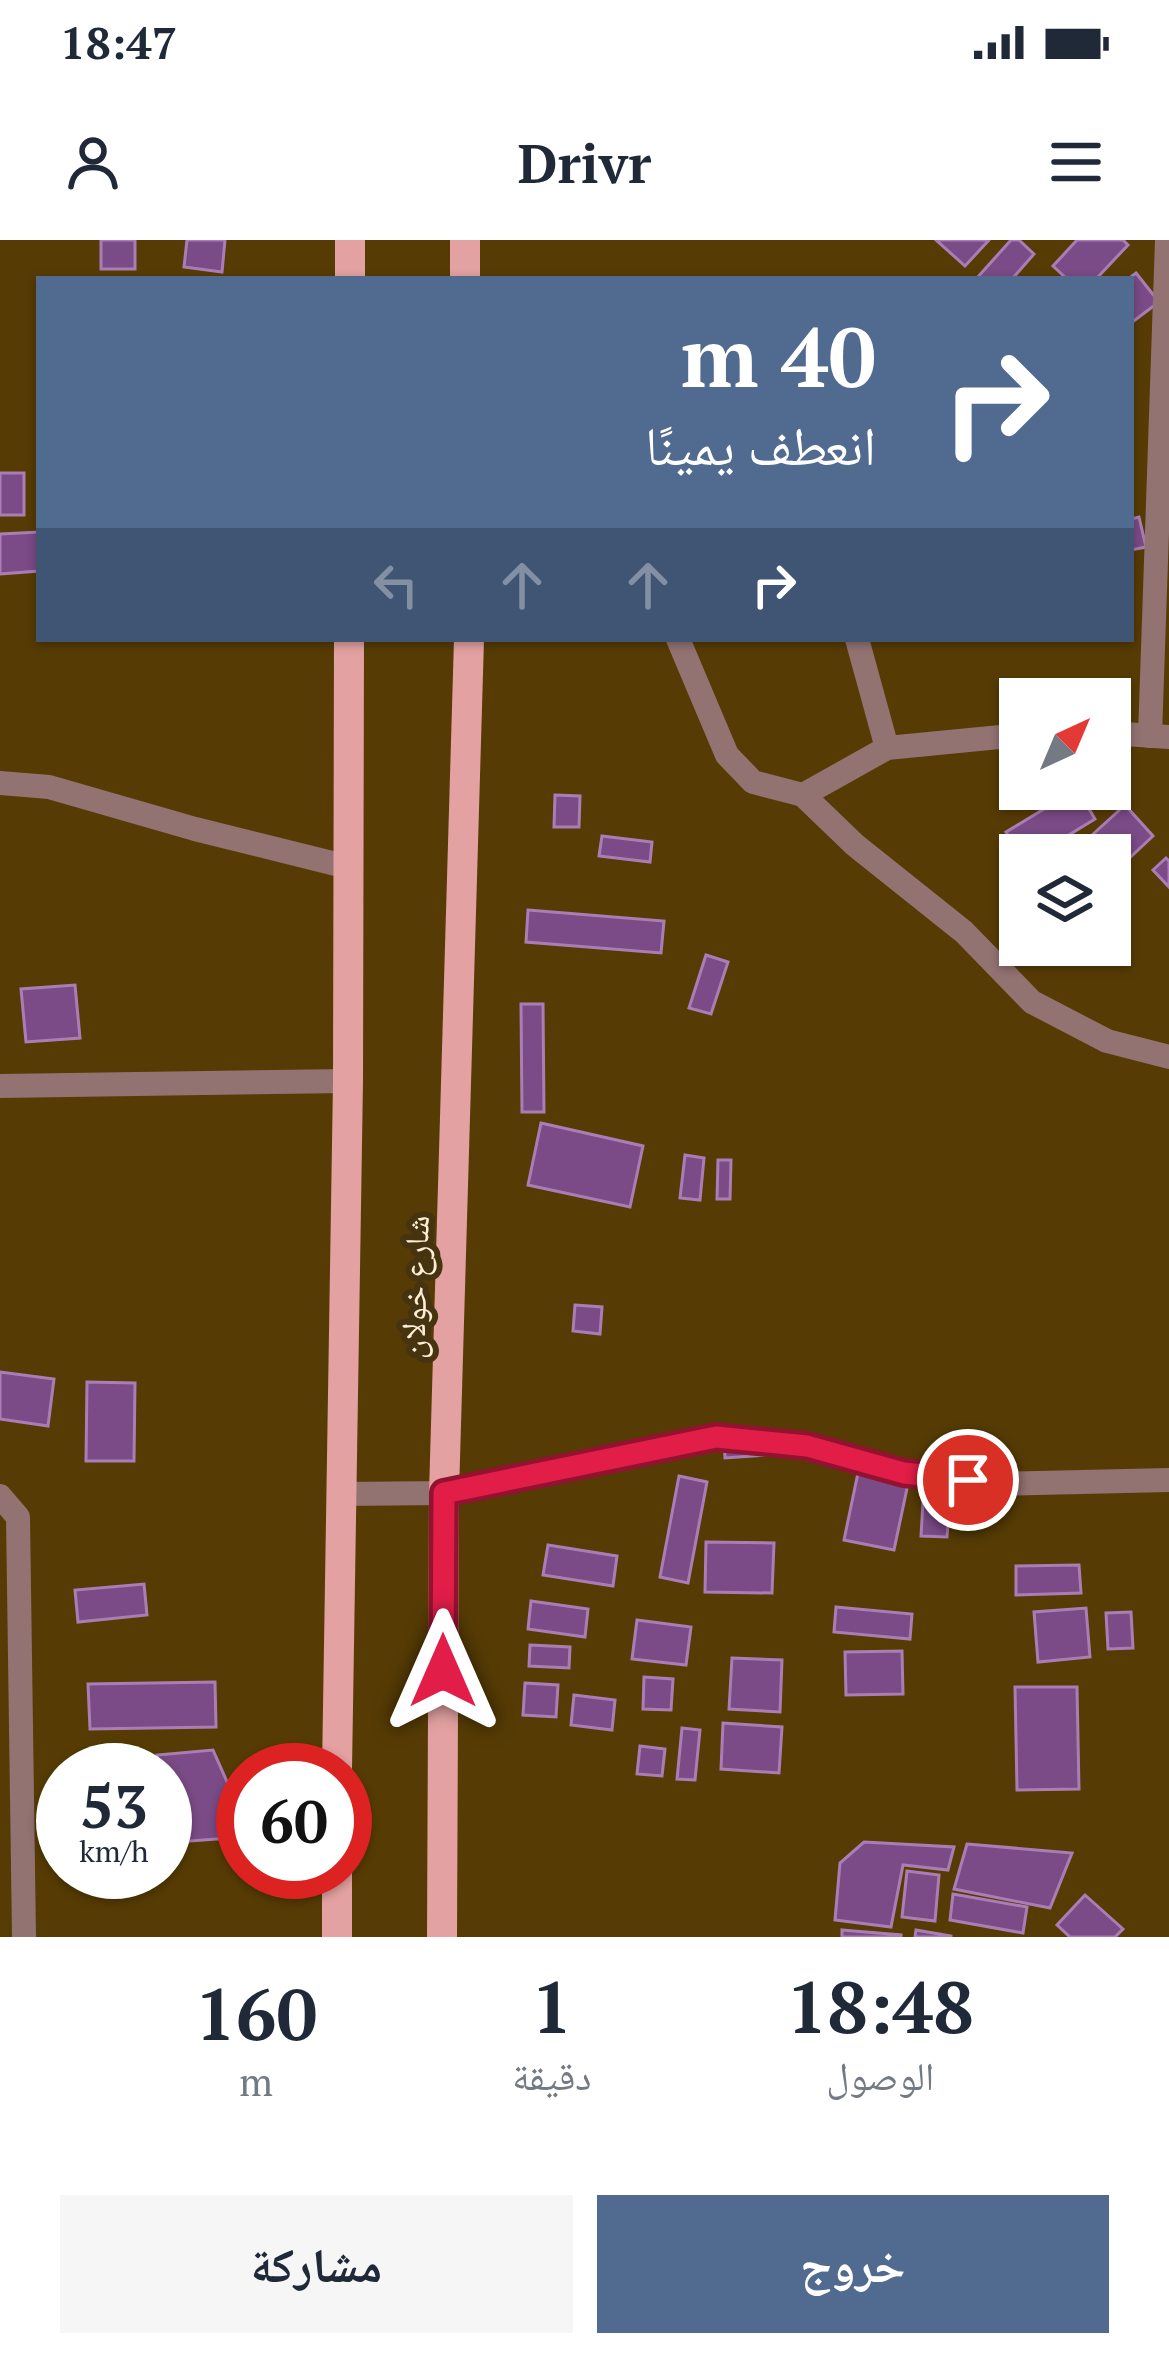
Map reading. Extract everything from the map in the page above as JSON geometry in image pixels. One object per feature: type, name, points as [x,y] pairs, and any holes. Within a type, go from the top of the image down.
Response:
[{"type":"main road","points":[[350,240],[350,276]]},
{"type":"main road","points":[[465,240],[465,276]]},
{"type":"main road","points":[[338,1743],[349,642]]},
{"type":"main road","name":"شارع خولان","points":[[442,1937],[444,1493],[469,642]]},
{"type":"main road","points":[[337,1899],[337,1937]]},
{"type":"street","points":[[1159,736],[1167,240]]},
{"type":"street","points":[[679,642],[727,755],[753,782],[803,795],[855,845],[964,932],[1032,1002],[1107,1041],[1169,1057]]},
{"type":"street","points":[[858,642],[886,748]]},
{"type":"street","points":[[803,795],[886,748],[999,736]]},
{"type":"street","points":[[0,783],[49,787],[195,830],[348,867]]},
{"type":"street","points":[[0,1086],[348,1081]]},
{"type":"street","points":[[339,1494],[444,1493],[716,1437],[807,1446],[904,1473],[1000,1484],[1169,1480]]},
{"type":"street","points":[[0,1496],[18,1517],[24,1937]]},
{"type":"building","points":[[101,240],[135,240],[135,269],[101,269]]},
{"type":"building","points":[[187,240],[225,240],[222,272],[184,267]]},
{"type":"building","points":[[936,240],[989,240],[965,266]]},
{"type":"building","points":[[1011,240],[1019,240],[1034,254],[1015,276],[979,276]]},
{"type":"building","points":[[1077,240],[1123,240],[1128,245],[1099,276],[1064,276],[1053,266]]},
{"type":"building","points":[[1136,273],[1159,302],[1134,321],[1134,276]]},
{"type":"building","points":[[0,473],[24,473],[24,515],[0,515]]},
{"type":"building","points":[[1139,517],[1146,547],[1134,549],[1134,518]]},
{"type":"building","points":[[36,532],[36,571],[0,574],[0,534]]},
{"type":"building","points":[[555,795],[580,796],[579,827],[554,827]]},
{"type":"building","points":[[1042,810],[1090,810],[1095,819],[1070,834],[1006,832]]},
{"type":"building","points":[[1120,810],[1130,810],[1153,836],[1131,857],[1131,834],[1093,834]]},
{"type":"building","points":[[602,836],[652,842],[650,862],[599,856]]},
{"type":"building","points":[[1166,858],[1169,861],[1169,887],[1153,870]]},
{"type":"building","points":[[528,910],[664,921],[661,953],[526,942]]},
{"type":"building","points":[[706,955],[728,962],[711,1014],[689,1008]]},
{"type":"building","points":[[75,985],[80,1038],[26,1042],[21,989]]},
{"type":"building","points":[[521,1004],[543,1004],[544,1112],[522,1112]]},
{"type":"building","points":[[541,1123],[643,1146],[630,1207],[528,1185]]},
{"type":"building","points":[[685,1155],[704,1158],[700,1200],[680,1198]]},
{"type":"building","points":[[718,1160],[731,1160],[730,1199],[717,1199]]},
{"type":"building","points":[[575,1305],[602,1307],[600,1334],[573,1331]]},
{"type":"building","points":[[0,1372],[54,1379],[48,1426],[0,1419]]},
{"type":"building","points":[[87,1382],[135,1383],[134,1461],[86,1461]]},
{"type":"building","points":[[724,1436],[780,1454],[725,1458]]},
{"type":"building","points":[[859,1468],[909,1479],[894,1550],[844,1540]]},
{"type":"building","points":[[925,1469],[952,1471],[947,1537],[921,1536]]},
{"type":"building","points":[[679,1476],[707,1482],[688,1583],[660,1577]]},
{"type":"building","points":[[706,1542],[774,1543],[772,1593],[705,1592]]},
{"type":"building","points":[[548,1545],[617,1556],[613,1586],[543,1575]]},
{"type":"building","points":[[1079,1565],[1081,1593],[1016,1595],[1016,1566]]},
{"type":"building","points":[[144,1584],[147,1615],[78,1622],[75,1590]]},
{"type":"building","points":[[531,1601],[588,1609],[585,1637],[528,1629]]},
{"type":"building","points":[[836,1607],[912,1614],[910,1639],[834,1632]]},
{"type":"building","points":[[1086,1608],[1090,1657],[1038,1662],[1034,1612]]},
{"type":"building","points":[[1131,1612],[1133,1648],[1108,1649],[1106,1613]]},
{"type":"building","points":[[637,1620],[691,1627],[686,1665],[632,1659]]},
{"type":"building","points":[[530,1645],[570,1647],[569,1668],[529,1666]]},
{"type":"building","points":[[902,1651],[903,1694],[846,1695],[845,1652]]},
{"type":"building","points":[[732,1658],[782,1660],[780,1712],[729,1709]]},
{"type":"building","points":[[644,1677],[673,1679],[671,1710],[643,1709]]},
{"type":"building","points":[[215,1682],[216,1727],[90,1729],[88,1684]]},
{"type":"building","points":[[525,1683],[558,1685],[556,1717],[523,1715]]},
{"type":"building","points":[[1015,1687],[1077,1687],[1079,1789],[1017,1790]]},
{"type":"building","points":[[574,1695],[615,1700],[612,1730],[571,1725]]},
{"type":"building","points":[[723,1723],[782,1727],[779,1773],[721,1769]]},
{"type":"building","points":[[682,1728],[700,1730],[695,1780],[677,1779]]},
{"type":"building","points":[[640,1746],[665,1749],[662,1776],[637,1774]]},
{"type":"building","points":[[213,1750],[216,1757],[216,1839],[192,1841],[192,1752]]},
{"type":"building","points":[[864,1842],[954,1847],[948,1870],[903,1865],[891,1927],[835,1920],[840,1863]]},
{"type":"building","points":[[967,1844],[1072,1853],[1050,1908],[954,1889]]},
{"type":"building","points":[[907,1871],[939,1875],[935,1921],[902,1917]]},
{"type":"building","points":[[953,1894],[1027,1907],[1023,1933],[950,1920]]},
{"type":"building","points":[[1085,1895],[1123,1929],[1115,1937],[1070,1937],[1057,1925]]},
{"type":"building","points":[[842,1930],[901,1935],[901,1937],[842,1937]]},
{"type":"building","points":[[916,1930],[951,1936],[951,1937],[915,1937]]},
{"type":"route","points":[[443,1671],[444,1493],[716,1437],[807,1446],[904,1473],[968,1480]]}]
